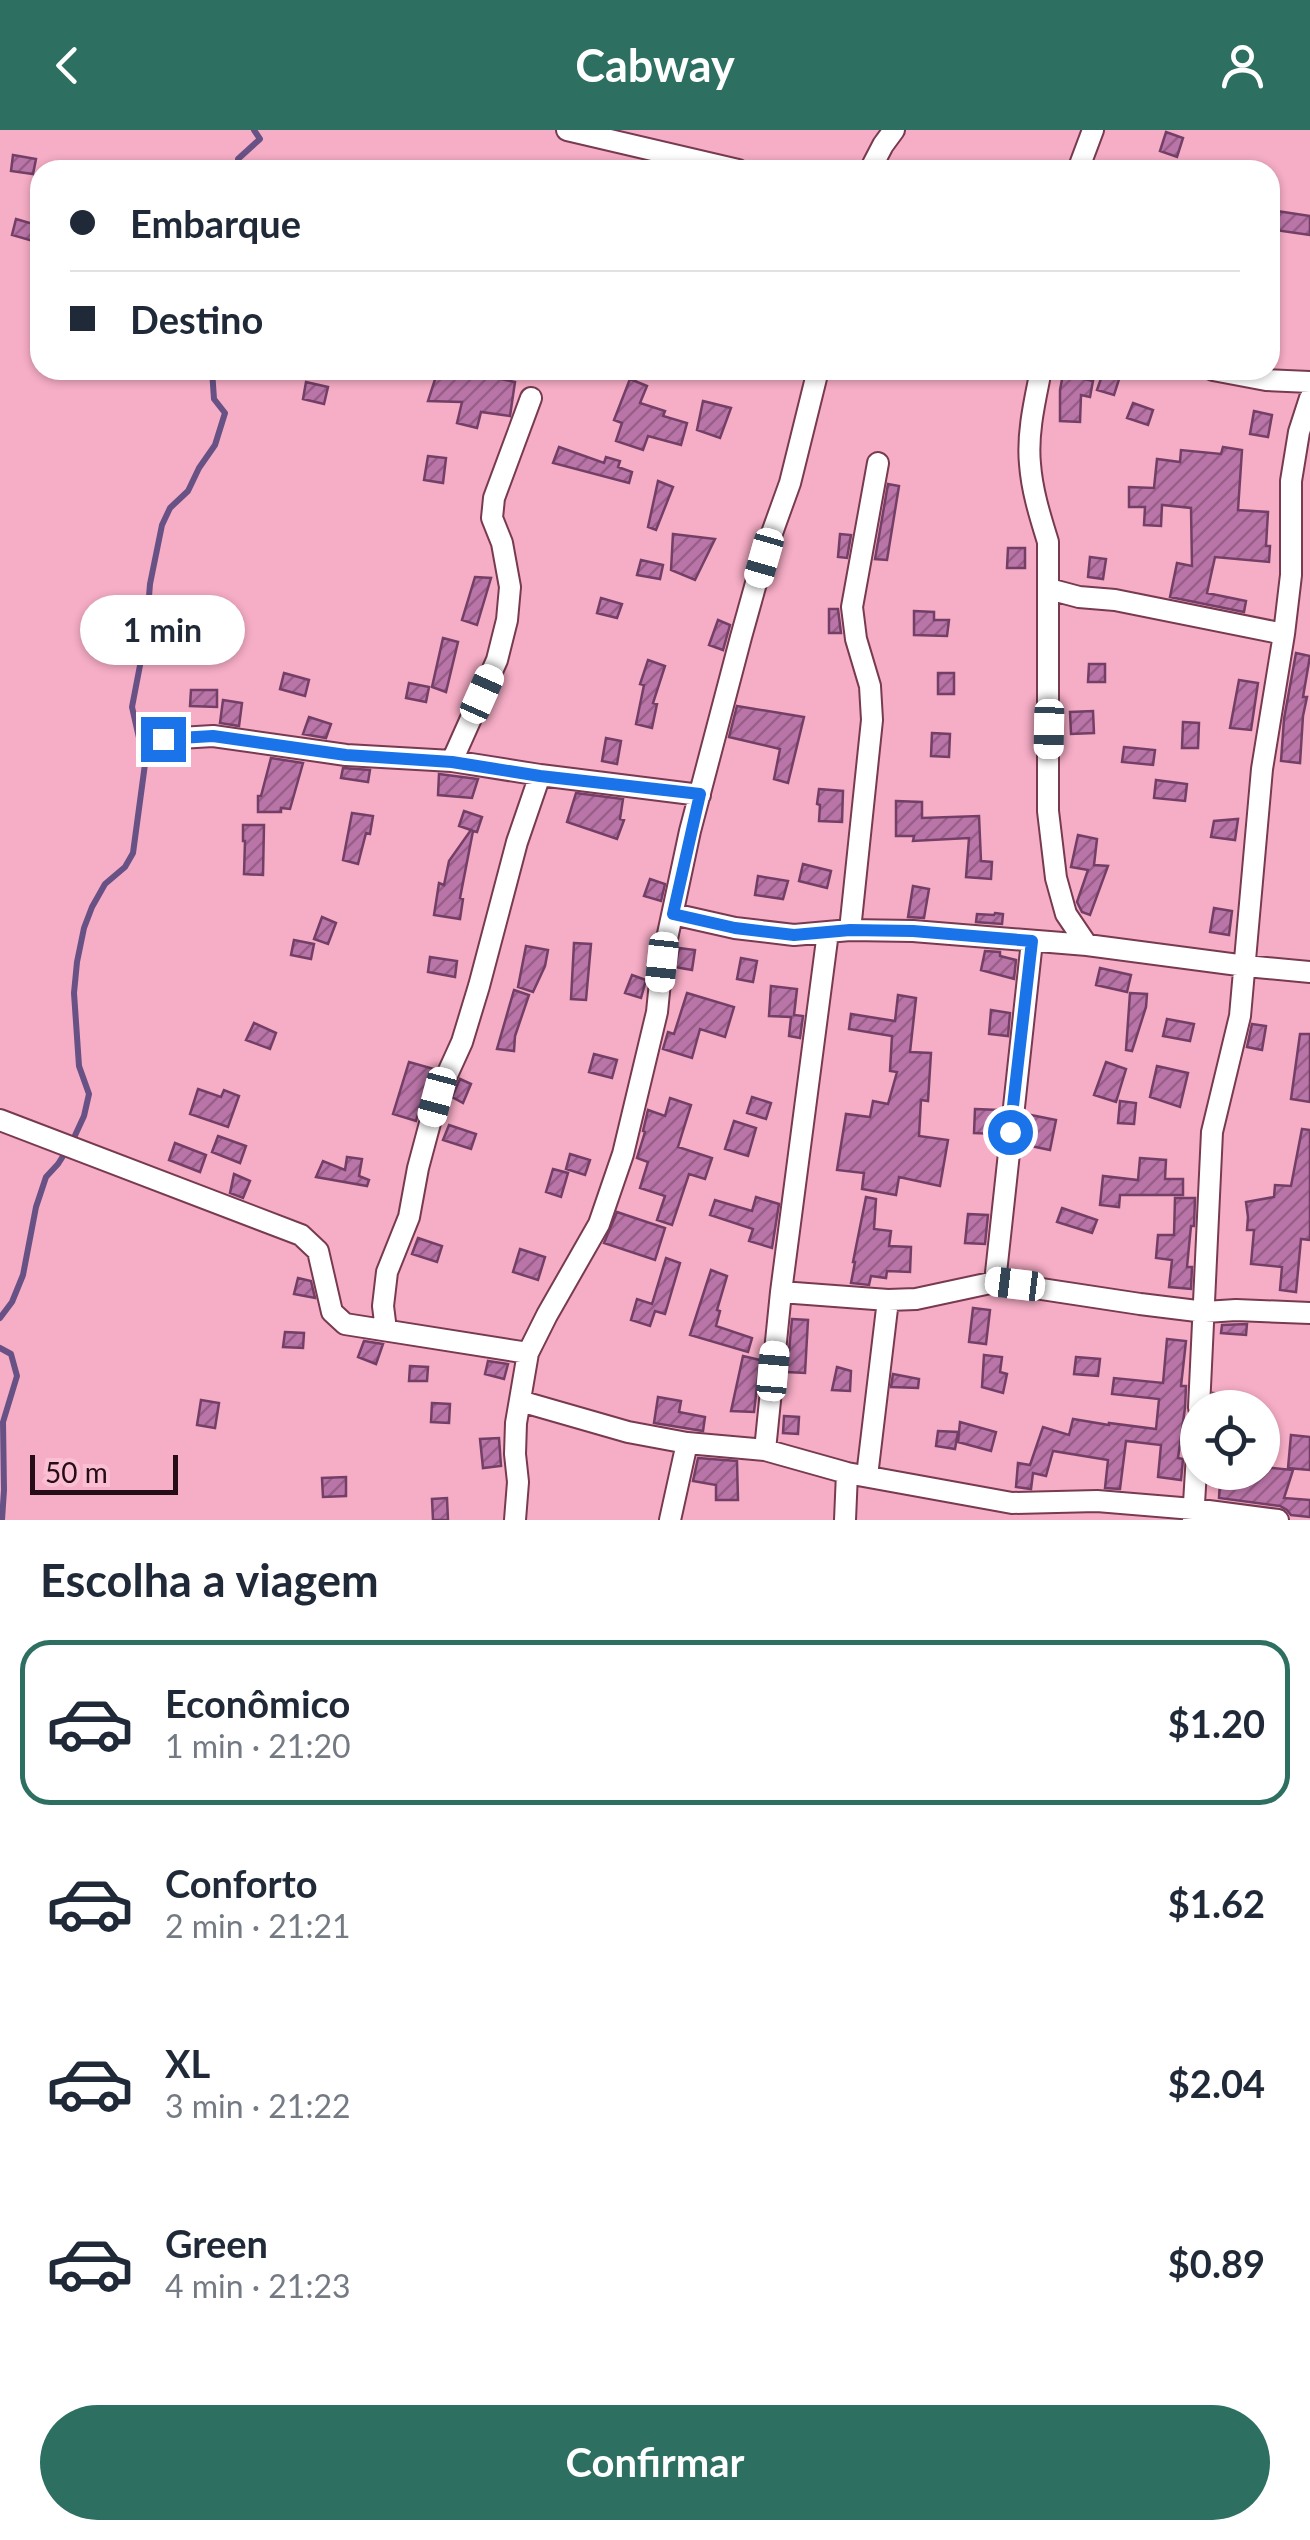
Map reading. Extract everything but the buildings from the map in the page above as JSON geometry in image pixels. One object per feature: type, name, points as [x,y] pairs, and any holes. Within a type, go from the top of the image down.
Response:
[{"type":"street","points":[[567,130],[695,160]]},
{"type":"street","points":[[875,160],[894,130]]},
{"type":"street","points":[[1082,160],[1093,130]]},
{"type":"street","points":[[516,1520],[516,1438],[528,1352],[599,1224],[624,1154],[657,1012],[662,962],[686,850],[741,637],[790,484],[816,380]]},
{"type":"street","points":[[1040,380],[1033,408],[1030,461],[1036,502],[1048,542],[1048,811],[1056,878],[1066,914],[1088,945]]},
{"type":"street","points":[[1266,380],[1310,382]]},
{"type":"street","points":[[452,762],[497,660],[507,620],[510,586],[502,543],[492,518],[494,498],[531,398]]},
{"type":"street","points":[[1200,1390],[1212,1132],[1240,1016],[1262,769],[1291,575],[1290,481],[1310,398]]},
{"type":"street","points":[[850,930],[872,720],[870,686],[852,607],[878,464]]},
{"type":"street","points":[[1049,589],[1284,634]]},
{"type":"street","points":[[163,739],[213,736],[346,755],[452,762],[700,794]]},
{"type":"street","points":[[386,1330],[383,1306],[387,1272],[409,1217],[437,1097],[462,1042],[517,842],[540,776]]},
{"type":"street","points":[[673,914],[735,928],[794,935],[850,930],[913,931],[1088,945],[1310,972]]},
{"type":"street","points":[[766,1450],[781,1292],[828,932]]},
{"type":"street","points":[[995,1282],[1032,941]]},
{"type":"street","points":[[0,1120],[301,1235],[318,1250],[332,1312],[345,1324],[528,1352]]},
{"type":"street","points":[[781,1292],[916,1299],[995,1282],[1205,1312],[1310,1312]]},
{"type":"street","points":[[845,1520],[888,1300]]},
{"type":"street","points":[[520,1401],[628,1432],[687,1443],[766,1450],[857,1474],[1012,1503],[1278,1520]]},
{"type":"street","points":[[670,1520],[687,1443]]},
{"type":"street","points":[[1193,1515],[1195,1490]]},
{"type":"waterway","points":[[238,160],[260,139],[254,130]]},
{"type":"waterway","points":[[0,1318],[12,1302],[23,1275],[46,1177],[72,1142],[89,1094],[79,1066],[74,993],[77,962],[92,907],[105,884],[125,867],[133,853],[145,764],[132,707],[146,634],[150,584],[162,525],[215,445],[225,413],[214,399],[213,380]]},
{"type":"waterway","points":[[0,1348],[11,1354],[17,1376],[3,1422],[2,1520]]},
{"type":"route","points":[[163,739],[213,736],[346,755],[452,762],[700,794],[673,914],[735,928],[794,935],[850,930],[913,931],[1032,941],[1010,1132]]}]
